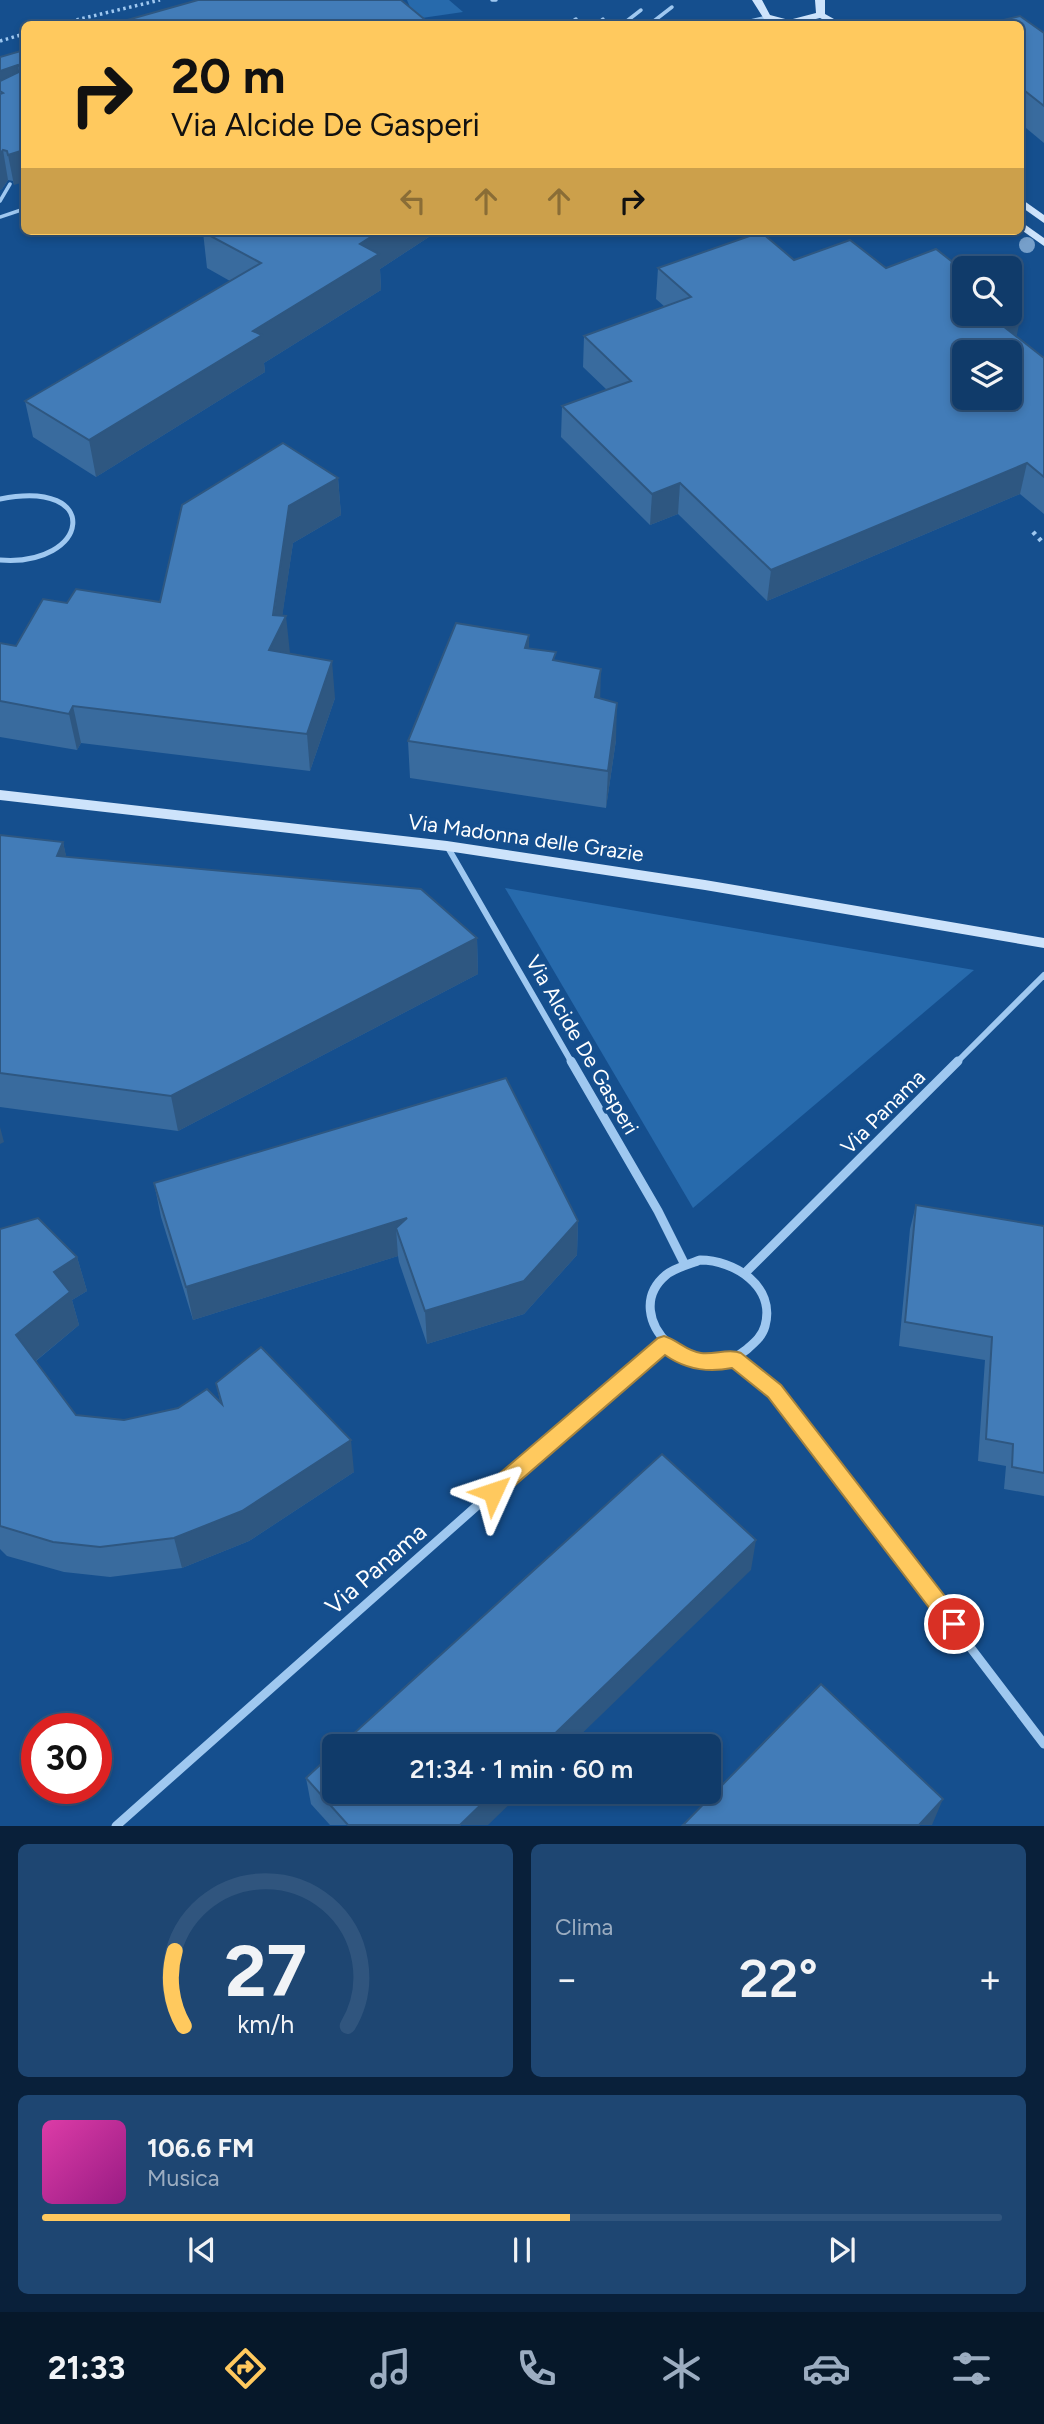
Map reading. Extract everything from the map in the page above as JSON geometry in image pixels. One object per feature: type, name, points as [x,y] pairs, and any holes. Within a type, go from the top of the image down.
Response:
[{"type":"main road","points":[[757,0],[767,17],[784,21]]},
{"type":"main road","points":[[820,0],[821,15]]},
{"type":"main road","points":[[800,21],[821,15],[832,21]]},
{"type":"main road","points":[[1024,204],[1044,219]]},
{"type":"main road","points":[[1024,227],[1044,243]]},
{"type":"main road","name":"Via Madonna delle Grazie","points":[[0,794],[446,846],[717,887],[1044,943]]},
{"type":"street","name":"Via Alcide De Gasperi","points":[[446,846],[658,1211],[684,1263]]},
{"type":"street","name":"Via Panama","points":[[745,1273],[1044,975]]},
{"type":"street","points":[[700,1260],[731,1265],[745,1273],[766,1302],[767,1319],[762,1335],[750,1349],[734,1359],[716,1363],[697,1361],[680,1355],[664,1344],[654,1329],[649,1313],[650,1298],[657,1282],[669,1271],[684,1263],[700,1260]]},
{"type":"street","name":"Via Panama","points":[[116,1825],[664,1344]]},
{"type":"street","points":[[734,1359],[775,1391],[1044,1744]]},
{"type":"lane","points":[[654,21],[671,7]]},
{"type":"lane","points":[[627,21],[641,10]]},
{"type":"lane","points":[[750,21],[767,17]]},
{"type":"lane","points":[[0,201],[10,184]]},
{"type":"lane","points":[[0,216],[21,208]]},
{"type":"lane","points":[[0,499],[24,495],[49,497],[62,503],[71,512],[74,522],[72,533],[52,552],[20,561],[0,560]]},
{"type":"path","points":[[72,21],[160,0]]},
{"type":"path","points":[[0,41],[21,35]]},
{"type":"path","points":[[1033,532],[1044,544]]},
{"type":"shaded area","points":[[407,0],[449,0],[463,12],[415,19]]},
{"type":"shaded area","points":[[505,888],[974,970],[693,1208]]},
{"type":"building","points":[[198,0],[401,0],[427,21],[124,21]]},
{"type":"building","points":[[1020,16],[1044,33],[1044,106],[1024,90],[1024,21],[999,21]]},
{"type":"building","points":[[21,51],[21,68],[18,65],[0,71],[0,57]]},
{"type":"building","points":[[21,71],[21,151],[8,155],[7,151],[3,150],[0,154],[0,94],[3,93],[0,91],[0,81]]},
{"type":"building","points":[[209,235],[374,235],[360,244],[379,254],[253,331],[262,335],[89,440],[25,401],[261,263]]},
{"type":"building","points":[[752,235],[765,235],[794,260],[850,240],[886,268],[936,249],[952,262],[952,326],[1003,326],[1021,340],[952,340],[952,410],[1022,410],[1022,341],[1044,358],[1044,477],[1027,463],[771,570],[680,483],[652,494],[562,406],[631,381],[584,336],[691,297],[658,268]]},
{"type":"building","points":[[283,443],[338,478],[289,506],[273,615],[286,616],[269,650],[332,661],[307,734],[73,706],[69,714],[0,701],[0,643],[16,646],[43,599],[67,603],[76,589],[160,602],[182,505]]},
{"type":"building","points":[[456,623],[529,635],[525,648],[556,652],[553,660],[601,669],[595,697],[617,703],[608,771],[408,741]]},
{"type":"building","points":[[0,835],[63,842],[57,856],[421,889],[477,938],[171,1096],[0,1073]]},
{"type":"building","points":[[506,1078],[578,1221],[524,1281],[425,1311],[396,1228],[407,1218],[186,1287],[154,1183]]},
{"type":"building","points":[[916,1205],[1044,1226],[1044,1473],[1012,1467],[1013,1444],[986,1439],[992,1337],[905,1322]]},
{"type":"building","points":[[38,1218],[77,1257],[54,1272],[70,1292],[16,1335],[76,1415],[124,1420],[178,1408],[207,1389],[222,1404],[216,1383],[261,1347],[351,1440],[242,1511],[174,1538],[100,1547],[53,1542],[0,1526],[0,1229]]},
{"type":"building","points":[[662,1454],[756,1540],[554,1734],[353,1734]]},
{"type":"building","points":[[821,1684],[943,1799],[919,1825],[683,1825],[704,1804],[721,1804],[721,1786]]},
{"type":"building","points":[[322,1763],[322,1796],[306,1778]]},
{"type":"building","points":[[329,1804],[482,1804],[460,1825],[348,1825]]},
{"type":"route","points":[[493,1492],[664,1344],[680,1355],[697,1361],[716,1363],[734,1359],[775,1391],[954,1624]]}]
